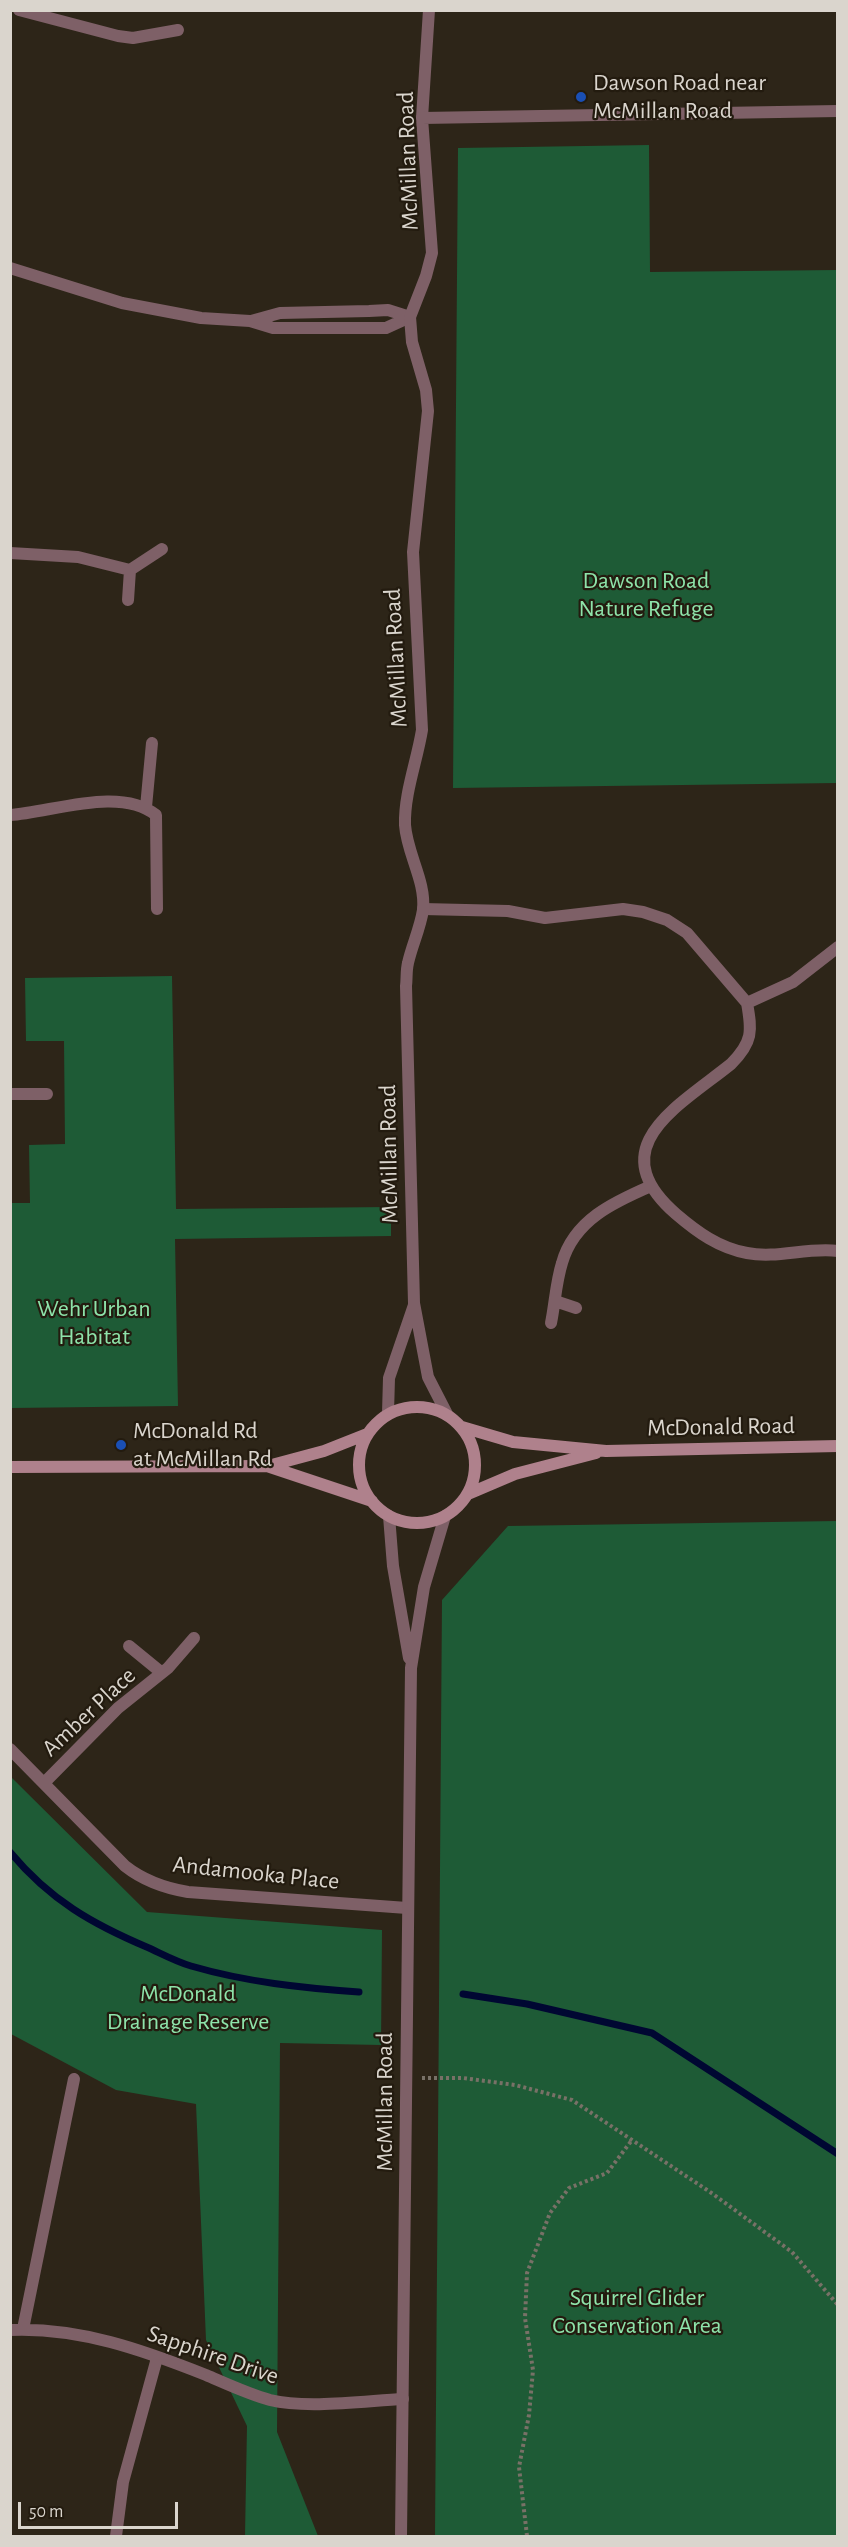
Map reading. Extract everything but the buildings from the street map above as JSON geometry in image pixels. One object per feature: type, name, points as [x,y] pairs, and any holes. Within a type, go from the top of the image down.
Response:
[{"type":"main road","points":[[10,1467],[267,1466],[324,1451],[367,1434],[388,1413],[408,1407],[428,1407],[447,1414],[462,1427],[471,1442],[475,1460],[474,1477],[468,1494],[445,1516],[427,1522],[408,1522],[389,1516],[372,1501],[363,1486],[359,1469],[361,1451],[367,1434]]},
{"type":"main road","name":"McDonald Road","points":[[462,1427],[513,1442],[606,1451],[837,1446]]},
{"type":"main road","name":"McDonald Road","points":[[468,1494],[515,1474],[606,1451]]},
{"type":"main road","points":[[267,1466],[372,1501]]},
{"type":"street","points":[[19,10],[132,38],[178,30]]},
{"type":"street","name":"McMillan Road","points":[[429,10],[422,118],[432,253],[426,276],[410,317],[412,342],[426,390],[428,411],[413,552],[422,730],[418,759],[409,790],[405,824],[408,846],[423,890],[423,909],[408,963],[406,986],[414,1304],[428,1377],[447,1414]]},
{"type":"street","points":[[422,118],[837,111]]},
{"type":"street","points":[[10,268],[122,303],[201,318],[250,321],[280,313],[369,310],[388,310],[410,317]]},
{"type":"street","points":[[10,554],[78,557],[130,570],[162,549]]},
{"type":"street","points":[[128,600],[130,570]]},
{"type":"street","points":[[146,807],[152,743]]},
{"type":"street","points":[[10,815],[92,802],[146,807],[156,815],[157,909]]},
{"type":"street","points":[[423,909],[508,911],[545,918],[623,909],[643,912],[667,920],[687,933],[747,1003],[751,1025],[750,1040],[741,1054],[661,1120],[649,1136],[644,1158],[647,1179],[657,1198],[698,1233],[722,1246],[747,1253],[769,1255],[837,1251]]},
{"type":"street","points":[[747,1003],[793,982],[837,947]]},
{"type":"street","points":[[10,1094],[47,1094]]},
{"type":"street","points":[[551,1323],[562,1262],[572,1241],[589,1219],[608,1206],[651,1186]]},
{"type":"street","points":[[555,1301],[576,1308]]},
{"type":"street","name":"McMillan Road","points":[[388,1413],[389,1378],[414,1304]]},
{"type":"street","name":"McMillan Road","points":[[389,1516],[393,1566],[411,1668]]},
{"type":"street","name":"McMillan Road","points":[[401,2536],[411,1668],[424,1587],[445,1516]]},
{"type":"street","name":"Amber Place","points":[[45,1782],[118,1708],[162,1673],[194,1638]]},
{"type":"street","name":"Amber Place","points":[[129,1646],[162,1673]]},
{"type":"street","name":"Andamooka Place","points":[[10,1749],[45,1782],[125,1866],[138,1876],[170,1889],[407,1908]]},
{"type":"street","points":[[17,2329],[74,2079]]},
{"type":"street","name":"Sapphire Drive","points":[[17,2329],[92,2336],[271,2400],[299,2404],[403,2399]]},
{"type":"street","points":[[116,2536],[123,2482],[157,2358]]},
{"type":"path","points":[[406,2078],[463,2078],[515,2085],[572,2100],[713,2194],[792,2252],[837,2305]]},
{"type":"path","points":[[528,2536],[519,2467],[529,2415],[533,2370],[525,2318],[528,2273],[550,2213],[569,2188],[606,2173],[633,2140]]},
{"type":"green space","name":"Dawson Road Nature Refuge","points":[[649,145],[650,272],[837,270],[837,783],[453,788],[458,148]]},
{"type":"green space","name":"Wehr Urban Habitat","points":[[172,976],[176,1209],[391,1207],[391,1236],[175,1239],[178,1406],[11,1408],[11,1203],[30,1203],[29,1145],[65,1144],[64,1041],[26,1041],[25,978]]},
{"type":"green space","name":"Squirrel Glider Conservation Area","points":[[837,1521],[837,2536],[435,2536],[442,1600],[508,1526]]},
{"type":"green space","name":"McDonald Drainage Reserve","points":[[10,1776],[147,1912],[382,1930],[381,2045],[280,2043],[277,2432],[318,2536],[245,2536],[247,2426],[206,2340],[196,2104],[116,2090],[11,2034]]},
{"type":"waterway","points":[[10,1852],[41,1884],[73,1909],[109,1930],[180,1962],[212,1972],[253,1980],[359,1992]]},
{"type":"waterway","points":[[463,1994],[527,2004],[652,2033],[838,2154]]},
{"type":"place","name":"Dawson Road near McMillan Road","points":[[581,97]]},
{"type":"place","name":"McDonald Rd at McMillan Rd","points":[[121,1445]]}]
